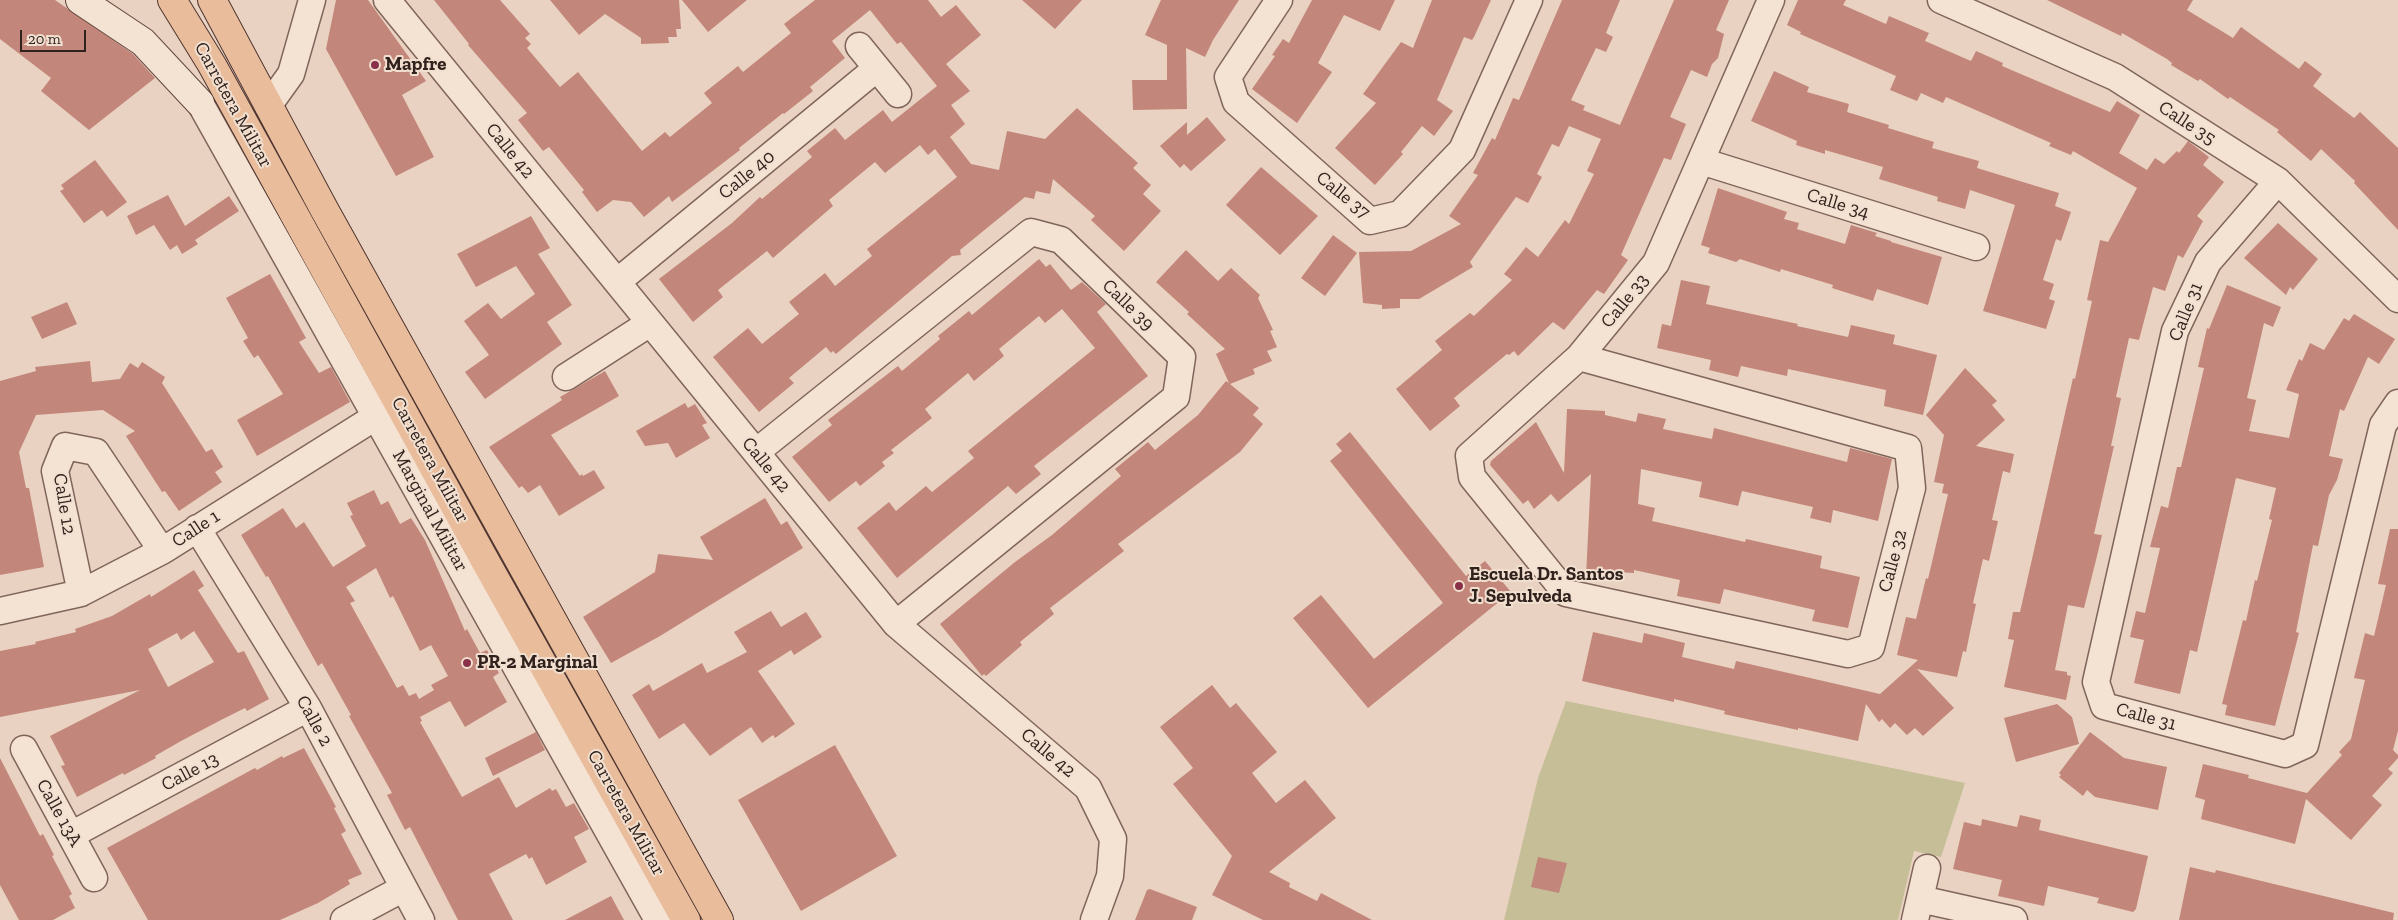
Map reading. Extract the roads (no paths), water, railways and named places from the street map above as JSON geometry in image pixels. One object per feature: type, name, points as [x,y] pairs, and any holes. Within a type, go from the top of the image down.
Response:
[{"type":"main road","name":"Carretera Militar","points":[[172,0],[212,65],[488,566],[686,920]]},
{"type":"main road","name":"Carretera Militar","points":[[212,0],[268,106],[719,920]]},
{"type":"street","points":[[80,0],[143,42],[200,103]]},
{"type":"street","points":[[268,106],[291,74],[312,0]]},
{"type":"street","name":"Calle 42","points":[[387,0],[896,624],[1088,788],[1113,839],[1110,876],[1094,920]]},
{"type":"street","name":"Calle 37","points":[[1279,0],[1228,77],[1236,102],[1370,221],[1400,214],[1462,150],[1529,0]]},
{"type":"street","name":"Calle 33","points":[[1532,551],[1472,477],[1469,456],[1580,357],[1656,263],[1771,0]]},
{"type":"street","name":"Calle 35","points":[[1941,0],[2115,77],[2278,182],[2398,299]]},
{"type":"street","points":[[859,46],[898,94]]},
{"type":"street","name":"Calle 40","points":[[617,282],[877,68]]},
{"type":"street","name":"Marginal Militar","points":[[200,103],[658,920]]},
{"type":"street","name":"Calle 34","points":[[1701,161],[1976,247]]},
{"type":"street","name":"Calle 31","points":[[2278,182],[2208,262],[2175,331],[2096,682],[2104,706],[2286,754],[2305,745],[2383,425],[2398,403]]},
{"type":"street","name":"Calle 39","points":[[756,452],[1031,232],[1061,240],[1182,357],[1176,397],[896,624]]},
{"type":"street","points":[[566,377],[650,323]]},
{"type":"street","name":"Calle 32","points":[[1532,551],[1566,593],[1848,654],[1870,647],[1912,488],[1908,448],[1580,357]]},
{"type":"street","name":"Calle 1","points":[[0,611],[81,593],[162,551],[377,416]]},
{"type":"street","name":"Calle 12","points":[[81,593],[55,470],[65,446],[96,452],[162,551]]},
{"type":"street","name":"Calle 2","points":[[197,528],[308,708],[421,920]]},
{"type":"street","name":"Calle 13","points":[[71,835],[308,708]]},
{"type":"street","name":"Calle 13A","points":[[24,749],[94,878]]},
{"type":"street","points":[[1928,868],[1918,909],[2014,920]]},
{"type":"street","points":[[344,920],[404,888]]},
{"type":"place","name":"Mapfre","points":[[375,65]]},
{"type":"place","name":"Escuela Dr. Santos J. Sepulveda","points":[[1459,586]]},
{"type":"place","name":"PR-2 Marginal","points":[[467,663]]}]
